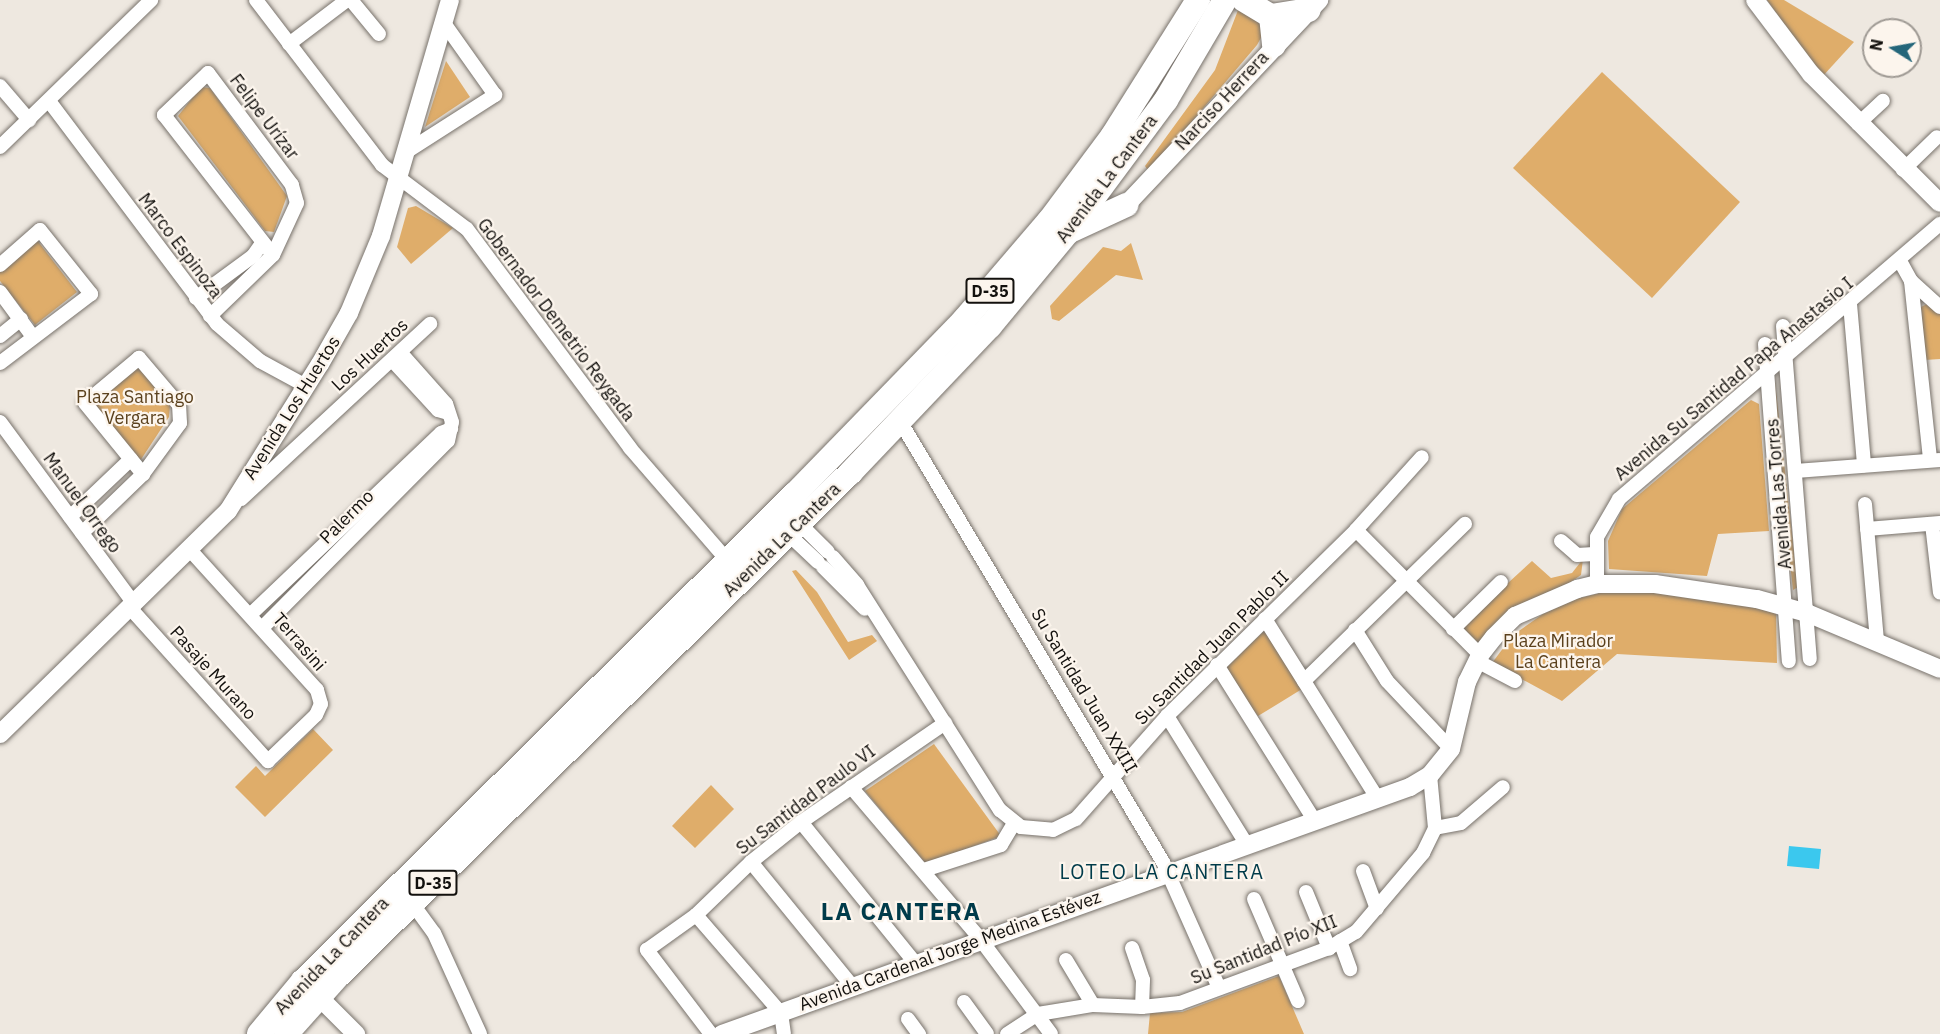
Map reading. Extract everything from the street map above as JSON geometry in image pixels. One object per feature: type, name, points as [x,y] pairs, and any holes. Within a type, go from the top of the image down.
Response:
[{"type":"highway","name":"Avenida La Cantera","points":[[286,1034],[310,988],[728,561],[785,520],[900,422],[990,326],[1068,232],[1089,187],[1198,0]]},
{"type":"highway","name":"Avenida La Cantera","points":[[259,1034],[412,903],[785,520],[1166,100],[1225,0]]},
{"type":"highway","points":[[1244,0],[1271,16],[1315,5]]},
{"type":"highway","points":[[1271,16],[1274,45]]},
{"type":"highway","points":[[1089,187],[1113,206],[1126,205]]},
{"type":"highway","points":[[1068,232],[1126,205]]},
{"type":"street","points":[[0,147],[151,0]]},
{"type":"street","name":"Gobernador Demetrio Reygada","points":[[256,0],[370,152],[399,181],[433,201],[466,229],[630,448],[728,561]]},
{"type":"street","points":[[289,44],[349,0],[379,34]]},
{"type":"street","name":"Avenida Los Huertos","points":[[2,728],[133,607],[228,511],[306,386],[361,287],[399,181],[450,0]]},
{"type":"street","points":[[1755,0],[1811,74],[1903,170],[1940,203]]},
{"type":"street","name":"Narciso Herrera","points":[[1126,205],[1274,45],[1315,5]]},
{"type":"street","points":[[406,152],[495,95],[444,23]]},
{"type":"street","name":"Felipe Urízar","points":[[210,316],[273,255],[297,208],[295,191],[208,73],[164,115],[273,255]]},
{"type":"street","points":[[0,86],[29,120]]},
{"type":"street","name":"Marco Espinoza","points":[[49,101],[210,316],[246,351],[306,386]]},
{"type":"street","points":[[1858,124],[1883,101]]},
{"type":"street","points":[[1903,170],[1937,137]]},
{"type":"street","name":"Avenida Su Santidad Papa Anastasio I","points":[[1598,584],[1594,555],[1600,529],[1619,499],[1767,376],[1940,224]]},
{"type":"street","points":[[0,265],[40,230],[91,294],[0,363]]},
{"type":"street","points":[[196,298],[253,256],[262,243]]},
{"type":"street","points":[[1900,261],[1911,281],[1940,307]]},
{"type":"street","points":[[1796,471],[1935,460],[1911,281]]},
{"type":"street","points":[[0,292],[33,337]]},
{"type":"street","points":[[1850,304],[1864,465]]},
{"type":"street","points":[[0,336],[21,319]]},
{"type":"street","name":"Los Huertos","points":[[228,511],[430,324]]},
{"type":"street","name":"Avenida Las Torres","points":[[1783,326],[1810,659]]},
{"type":"street","name":"Avenida Las Torres","points":[[1766,344],[1789,661]]},
{"type":"street","points":[[396,356],[438,410],[448,413],[451,429]]},
{"type":"street","points":[[82,533],[143,474],[177,429],[181,410],[139,358],[85,403],[143,474]]},
{"type":"street","name":"Manuel Orrego","points":[[0,422],[133,607]]},
{"type":"street","name":"Su Santidad Juan XXIII","points":[[900,422],[1115,776],[1169,872],[1220,988]]},
{"type":"street","name":"Palermo","points":[[251,614],[441,433],[451,429]]},
{"type":"street","name":"Palermo","points":[[263,627],[448,441],[451,429]]},
{"type":"street","name":"Su Santidad Juan Pablo II","points":[[1014,823],[1037,831],[1061,828],[1076,819],[1167,716],[1356,530],[1422,457]]},
{"type":"street","points":[[70,517],[131,459]]},
{"type":"street","points":[[1865,504],[1877,642]]},
{"type":"street","points":[[785,520],[826,560],[879,624],[1000,810],[1014,823],[1001,845],[924,870]]},
{"type":"street","points":[[1867,529],[1936,523],[1940,591]]},
{"type":"street","points":[[1304,681],[1465,524]]},
{"type":"street","points":[[1356,530],[1453,629],[1478,658],[1515,681]]},
{"type":"street","points":[[1561,541],[1577,555],[1594,555]]},
{"type":"street","name":"Terrasini","points":[[190,550],[263,627],[321,699],[316,715],[268,761]]},
{"type":"street","points":[[1453,629],[1501,582]]},
{"type":"street","name":"Avenida Cardenal Jorge Medina Estévez","points":[[722,1034],[1378,799],[1430,775],[1451,750],[1467,682],[1478,658],[1515,616],[1551,598],[1598,584],[1700,588],[1785,606],[1807,613],[1940,669]]},
{"type":"street","name":"Pasaje Murano","points":[[133,607],[268,761]]},
{"type":"street","points":[[1265,619],[1378,799]]},
{"type":"street","points":[[1355,630],[1387,681],[1451,750]]},
{"type":"street","points":[[1217,665],[1315,821]]},
{"type":"street","points":[[1167,716],[1247,845]]},
{"type":"street","name":"Su Santidad Paulo VI","points":[[711,1034],[647,950],[696,915],[751,862],[801,822],[945,723]]},
{"type":"street","points":[[1430,775],[1435,828],[1461,823],[1503,787]]},
{"type":"street","points":[[850,787],[924,870],[981,940],[1051,1034]]},
{"type":"street","points":[[801,822],[916,964]]},
{"type":"street","name":"Su Santidad Pío XII","points":[[1007,1034],[1038,1014],[1093,1005],[1142,1007],[1180,1003],[1334,945],[1356,932],[1377,909],[1424,853],[1435,828]]},
{"type":"street","points":[[751,862],[853,987]]},
{"type":"street","points":[[1363,871],[1377,909]]},
{"type":"street","points":[[1306,892],[1334,945],[1350,969]]},
{"type":"street","points":[[1254,899],[1298,1001]]},
{"type":"street","points":[[412,903],[434,933],[480,1034]]},
{"type":"street","points":[[696,915],[781,1013],[784,1034]]},
{"type":"street","points":[[1132,948],[1143,980],[1142,1007]]},
{"type":"street","points":[[1066,960],[1093,1005]]},
{"type":"street","points":[[310,988],[356,1034]]},
{"type":"street","points":[[964,1002],[987,1034]]},
{"type":"street","points":[[908,1018],[919,1034]]},
{"type":"green space","points":[[1767,0],[1784,0],[1854,42],[1822,77]]},
{"type":"green space","points":[[1240,5],[1269,23],[1257,45],[1149,172],[1145,166],[1215,70]]},
{"type":"green space","points":[[446,61],[470,97],[425,127]]},
{"type":"green space","points":[[1602,72],[1740,202],[1652,298],[1513,168]]},
{"type":"green space","points":[[201,87],[210,88],[287,196],[274,232],[265,231],[178,116]]},
{"type":"green space","points":[[416,206],[453,228],[411,264],[397,247],[408,208]]},
{"type":"green space","points":[[37,240],[77,292],[35,325],[0,281],[0,270]]},
{"type":"green space","points":[[1131,243],[1143,280],[1116,275],[1059,321],[1052,319],[1050,306],[1103,247],[1121,251]]},
{"type":"green space","points":[[1929,303],[1940,313],[1940,359],[1925,360],[1921,307]]},
{"type":"green space","name":"Plaza Santiago Vergara","points":[[137,366],[170,406],[169,417],[140,461],[95,405]]},
{"type":"green space","points":[[1775,382],[1798,587],[1793,590],[1771,389]]},
{"type":"green space","points":[[1751,400],[1759,404],[1769,531],[1718,534],[1707,576],[1609,569],[1608,541],[1622,509]]},
{"type":"green space","points":[[1583,559],[1581,575],[1476,646],[1460,627],[1532,561],[1551,578],[1572,573]]},
{"type":"green space","points":[[796,570],[817,592],[848,642],[872,635],[877,641],[849,660],[792,571]]},
{"type":"green space","name":"Plaza Mirador La Cantera","points":[[1612,590],[1687,592],[1776,613],[1777,663],[1617,654],[1562,701],[1492,663],[1513,635],[1543,614],[1576,599]]},
{"type":"green space","points":[[1265,630],[1302,689],[1258,716],[1224,670]]},
{"type":"green space","points":[[313,729],[333,750],[265,817],[235,787],[256,766],[265,776]]},
{"type":"green space","points":[[934,744],[1001,836],[926,864],[865,791]]},
{"type":"green space","points":[[711,785],[734,809],[695,848],[672,826]]},
{"type":"green space","points":[[1279,976],[1304,1034],[1148,1034],[1150,1013],[1182,1012]]},
{"type":"water","points":[[1789,846],[1821,849],[1819,869],[1787,866]]},
{"type":"district","name":"LOTEO LA CANTERA","points":[[1162,871]]},
{"type":"district","name":"LA CANTERA","points":[[901,912]]}]
